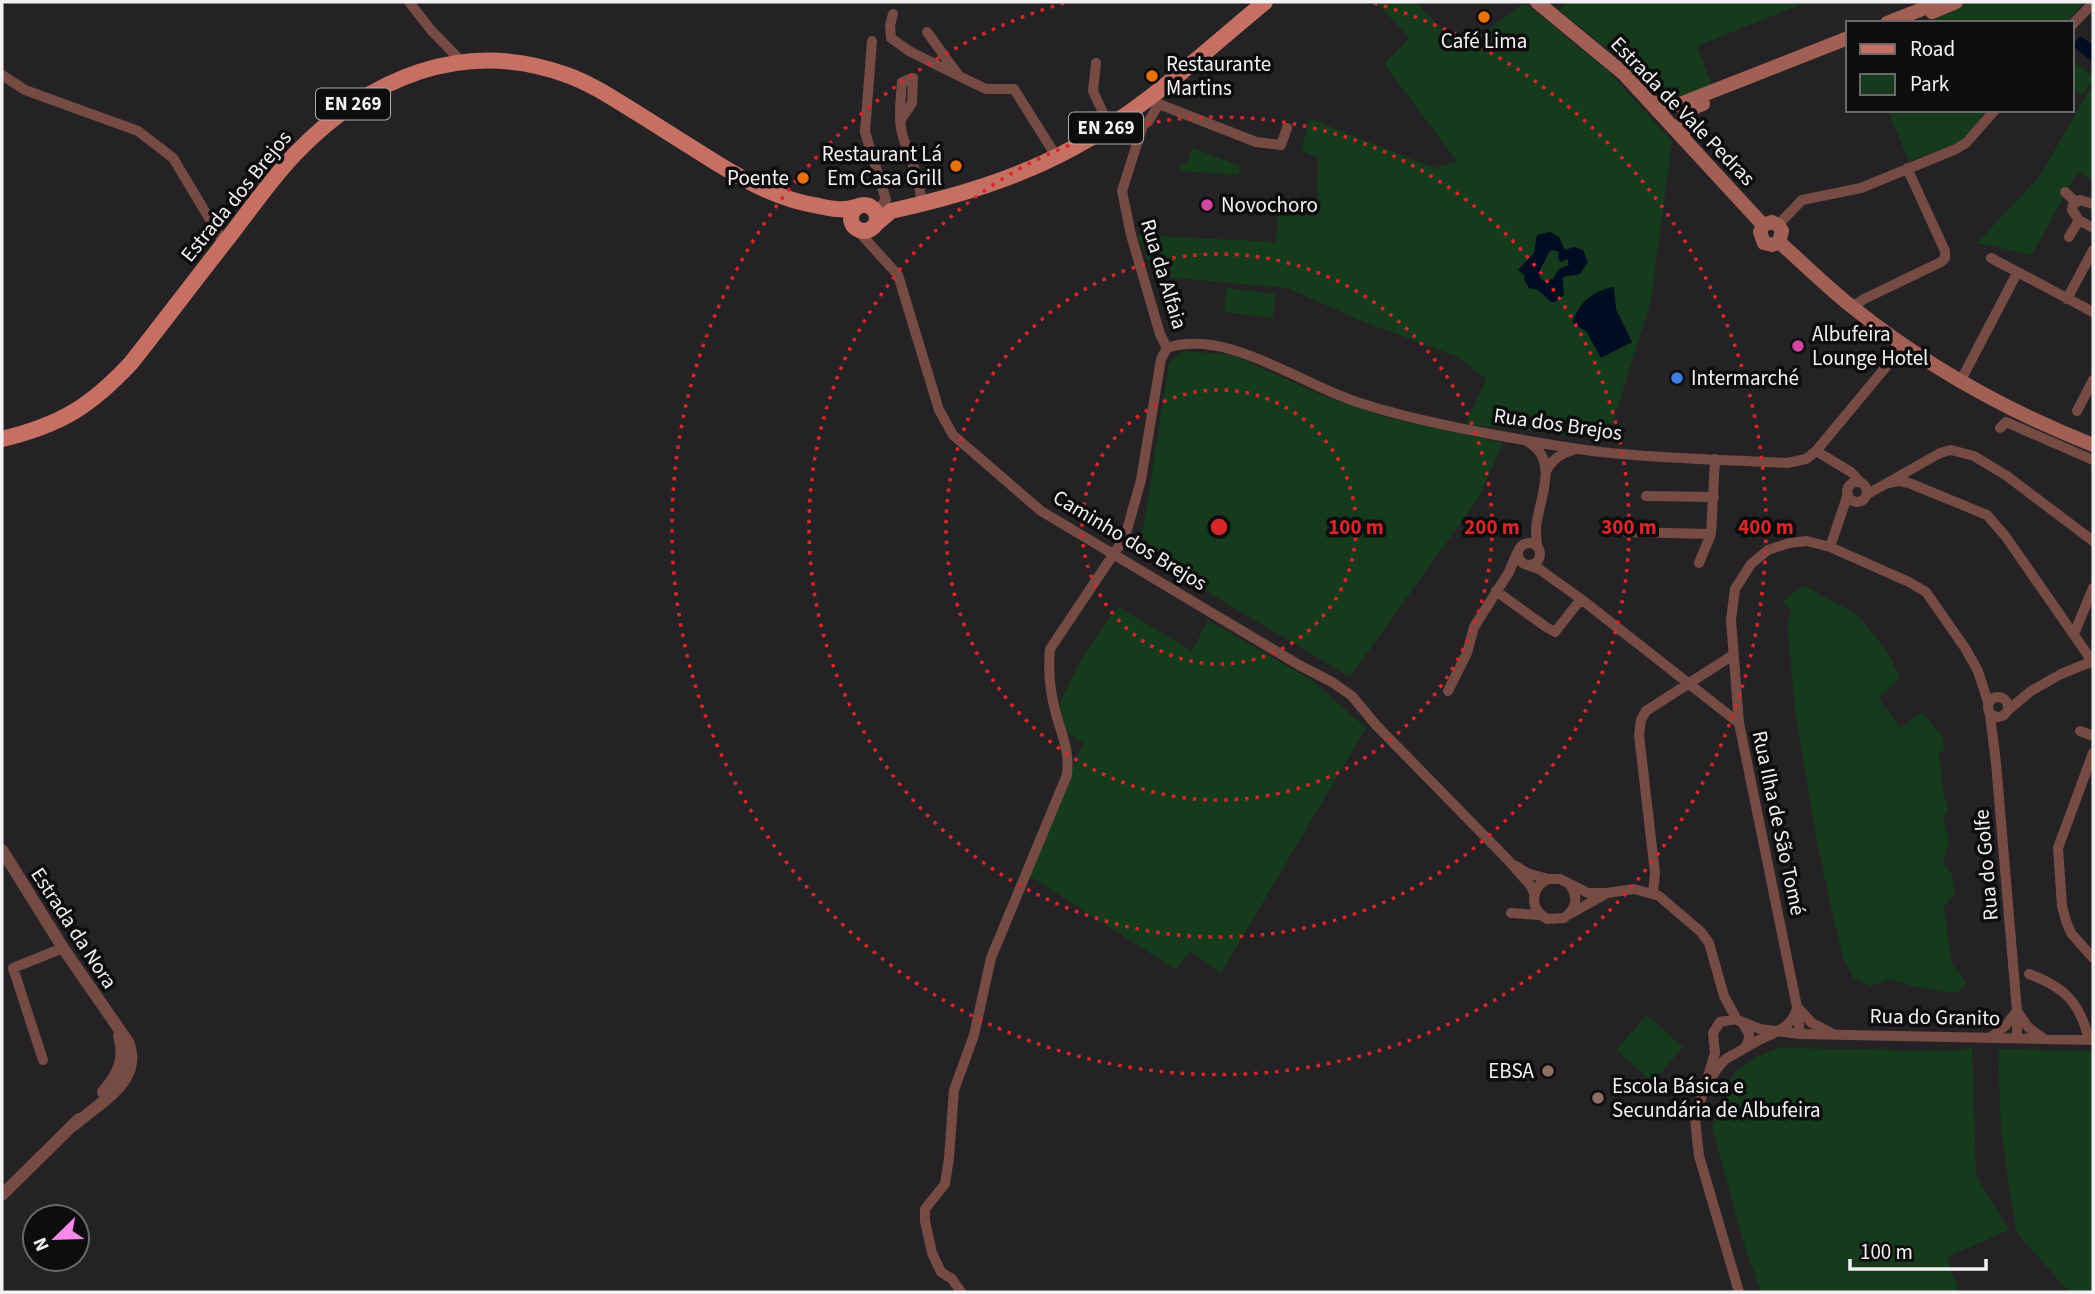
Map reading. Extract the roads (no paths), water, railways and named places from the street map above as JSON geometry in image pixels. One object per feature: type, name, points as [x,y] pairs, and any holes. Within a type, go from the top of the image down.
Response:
[{"type":"main road","name":"EN 269","points":[[867,218],[1001,181],[1056,156],[1124,115],[1155,100],[1265,2]]},
{"type":"main road","name":"Estrada de Vale Pedras","points":[[1537,2],[1623,73],[1683,135],[1763,225]]},
{"type":"main road","points":[[1892,21],[1940,2]]},
{"type":"main road","points":[[1910,21],[1956,2]]},
{"type":"main road","points":[[1651,102],[1672,106],[1681,104],[1846,39]]},
{"type":"main road","points":[[1683,135],[1681,122],[1684,115],[1695,107],[1846,47]]},
{"type":"main road","name":"Estrada dos Brejos","points":[[2,439],[52,424],[81,410],[110,386],[131,363],[293,156],[334,118],[355,103],[395,80],[437,66],[461,61],[519,64],[579,79],[760,189],[805,204],[867,218]]},
{"type":"main road","points":[[1772,222],[1778,225],[1782,235],[1779,242],[1772,245],[1764,243],[1760,232],[1763,225],[1772,222]]},
{"type":"main road","points":[[1779,242],[1852,307],[1905,344],[2009,410],[2093,445]]},
{"type":"street","points":[[410,2],[431,30],[461,61]]},
{"type":"street","points":[[2074,23],[2093,2]]},
{"type":"street","points":[[893,13],[891,38],[897,44],[986,89],[1014,89],[1056,156]]},
{"type":"street","points":[[926,32],[959,76]]},
{"type":"street","points":[[867,218],[886,200],[865,132],[872,41]]},
{"type":"street","points":[[1096,63],[1093,91],[1109,126]]},
{"type":"street","points":[[2,75],[24,90],[138,131],[173,158],[223,243]]},
{"type":"street","points":[[1155,100],[1256,142],[1281,145],[1287,128]]},
{"type":"street","name":"Rua da Alfaia","points":[[961,1292],[952,1279],[941,1272],[932,1253],[925,1209],[944,1184],[949,1158],[954,1090],[977,1023],[990,958],[1067,775],[1069,758],[1055,709],[1049,667],[1050,649],[1125,537],[1141,480],[1161,359],[1167,348],[1160,334],[1122,191],[1143,125],[1151,120],[1155,100]]},
{"type":"street","points":[[1778,225],[1802,200],[1861,188],[1966,143],[1993,112]]},
{"type":"street","points":[[1124,115],[1131,124],[1143,125]]},
{"type":"street","points":[[900,121],[921,187],[920,204]]},
{"type":"street","points":[[1852,307],[1945,258],[1945,251],[1907,169]]},
{"type":"street","points":[[2065,192],[2076,202]]},
{"type":"street","points":[[2076,202],[2085,200],[2093,204]]},
{"type":"street","points":[[2076,202],[2072,210],[2079,220],[2093,228]]},
{"type":"street","name":"Caminho dos Brejos","points":[[867,218],[874,246],[898,275],[939,410],[953,435],[1041,511],[1299,665],[1376,726],[1508,860]]},
{"type":"street","points":[[2069,237],[2079,220]]},
{"type":"street","points":[[2067,299],[2093,250]]},
{"type":"street","points":[[1991,258],[2093,312]]},
{"type":"street","points":[[1961,380],[2017,273]]},
{"type":"street","name":"Rua dos Brejos","points":[[1167,348],[1178,344],[1223,346],[1341,397],[1387,412],[1550,445],[1622,454],[1787,463],[1806,459],[1816,451],[1905,344]]},
{"type":"street","points":[[2077,411],[2093,380]]},
{"type":"street","points":[[2000,428],[2006,422],[2093,460]]},
{"type":"street","points":[[1525,440],[1535,446],[1547,464]]},
{"type":"street","points":[[1527,565],[1537,562],[1536,529],[1547,464],[1545,452],[1550,445]]},
{"type":"street","points":[[1547,464],[1561,454],[1576,449]]},
{"type":"street","points":[[1885,484],[1940,453],[1951,450],[1974,456],[2007,476],[2093,541]]},
{"type":"street","points":[[1816,451],[1851,472],[1862,491]]},
{"type":"street","points":[[1699,563],[1711,534],[1715,458]]},
{"type":"street","points":[[1909,471],[1912,484]]},
{"type":"street","points":[[1830,547],[1848,491],[1851,472]]},
{"type":"street","points":[[1862,491],[1852,484],[1848,491],[1850,499],[1862,491],[1899,481],[1987,515],[2006,537],[2092,661],[2060,674],[2000,714]]},
{"type":"street","points":[[1841,515],[1862,491]]},
{"type":"street","points":[[1646,496],[1714,497]]},
{"type":"street","points":[[1448,691],[1467,653],[1474,626],[1509,572],[1542,503]]},
{"type":"street","points":[[1626,532],[1711,534]]},
{"type":"street","points":[[1739,723],[1731,620],[1735,589],[1751,564],[1768,550],[1807,541],[1830,547],[1909,582],[1926,593],[1965,648],[1995,699],[2031,691]]},
{"type":"street","points":[[1519,549],[1527,542],[1538,551]]},
{"type":"street","name":"Rua Ilha de São Tomé","points":[[1519,549],[1520,561],[1539,569],[1581,599],[1739,723],[1797,1007],[1800,1034]]},
{"type":"street","name":"Rua Ilha de São Tomé","points":[[1538,551],[1557,582]]},
{"type":"street","points":[[2074,634],[2093,588]]},
{"type":"street","points":[[1496,590],[1555,632],[1581,599]]},
{"type":"street","points":[[1653,893],[1655,873],[1639,735],[1641,720],[1646,710],[1733,655]]},
{"type":"street","name":"Rua do Golfe","points":[[2000,714],[1987,709],[1995,699],[2008,705],[2000,714],[1996,762],[2017,1038]]},
{"type":"street","points":[[2080,731],[2093,736]]},
{"type":"street","points":[[2093,753],[2058,848],[2062,906],[2066,921],[2071,933],[2093,958]]},
{"type":"street","name":"Estrada da Nora","points":[[2,850],[63,948],[116,1025],[122,1044],[122,1061],[114,1080],[74,1125],[2,1195]]},
{"type":"street","points":[[1508,860],[1527,873],[1548,879],[1560,879],[1588,893],[1634,889],[1653,893],[1701,932],[1709,943],[1724,996],[1749,1034],[1747,1046]]},
{"type":"street","points":[[1508,860],[1531,886],[1540,915]]},
{"type":"street","points":[[1548,879],[1537,887],[1534,897],[1510,914],[1540,915],[1554,921],[1607,893]]},
{"type":"street","points":[[1570,885],[1574,890],[1575,903],[1570,914]]},
{"type":"street","points":[[43,1060],[13,968],[63,948]]},
{"type":"street","points":[[2029,974],[2050,983],[2074,1002],[2084,1018],[2091,1040]]},
{"type":"street","points":[[1724,996],[1720,1022],[1713,1033],[1713,1061],[1695,1119],[1699,1156],[1739,1292]]},
{"type":"street","points":[[1702,1092],[1726,1059],[1794,1020],[1797,1007]]},
{"type":"street","points":[[1797,1007],[1812,1023],[1835,1034]]},
{"type":"street","points":[[1990,1038],[2006,1025],[2017,1011],[2028,1027],[2044,1039]]},
{"type":"street","points":[[1720,1022],[1731,1018],[1739,1021]]},
{"type":"street","name":"Rua do Granito","points":[[1739,1021],[1776,1032],[1800,1034],[2091,1040]]},
{"type":"street","points":[[1715,1046],[1726,1055],[1736,1055]]},
{"type":"water","points":[[2080,36],[2093,45],[2093,62],[2074,48]]},
{"type":"water","points":[[1550,232],[1559,237],[1565,250],[1574,247],[1583,250],[1588,262],[1580,274],[1563,277],[1564,295],[1557,301],[1551,302],[1538,290],[1529,288],[1524,280],[1525,276],[1518,270],[1534,253],[1537,235]],"holes":[[[1550,251],[1559,252],[1558,259],[1561,262],[1567,259],[1569,265],[1559,269],[1553,279],[1544,281],[1540,278],[1540,270]]]},
{"type":"water","points":[[1614,287],[1616,309],[1632,342],[1601,358],[1586,331],[1572,323],[1587,299],[1599,291]]},
{"type":"place","name":"Café Lima","points":[[1484,17]]},
{"type":"place","name":"Restaurante Martins","points":[[1152,76]]},
{"type":"place","name":"Restaurant Lá Em Casa Grill","points":[[956,166]]},
{"type":"place","name":"Poente","points":[[803,178]]},
{"type":"place","name":"Novochoro","points":[[1207,205]]},
{"type":"place","name":"Albufeira Lounge Hotel","points":[[1798,346]]},
{"type":"place","name":"Intermarché","points":[[1677,378]]},
{"type":"place","name":"EBSA","points":[[1548,1071]]},
{"type":"place","name":"Escola Básica e Secundária de Albufeira","points":[[1598,1098]]}]
